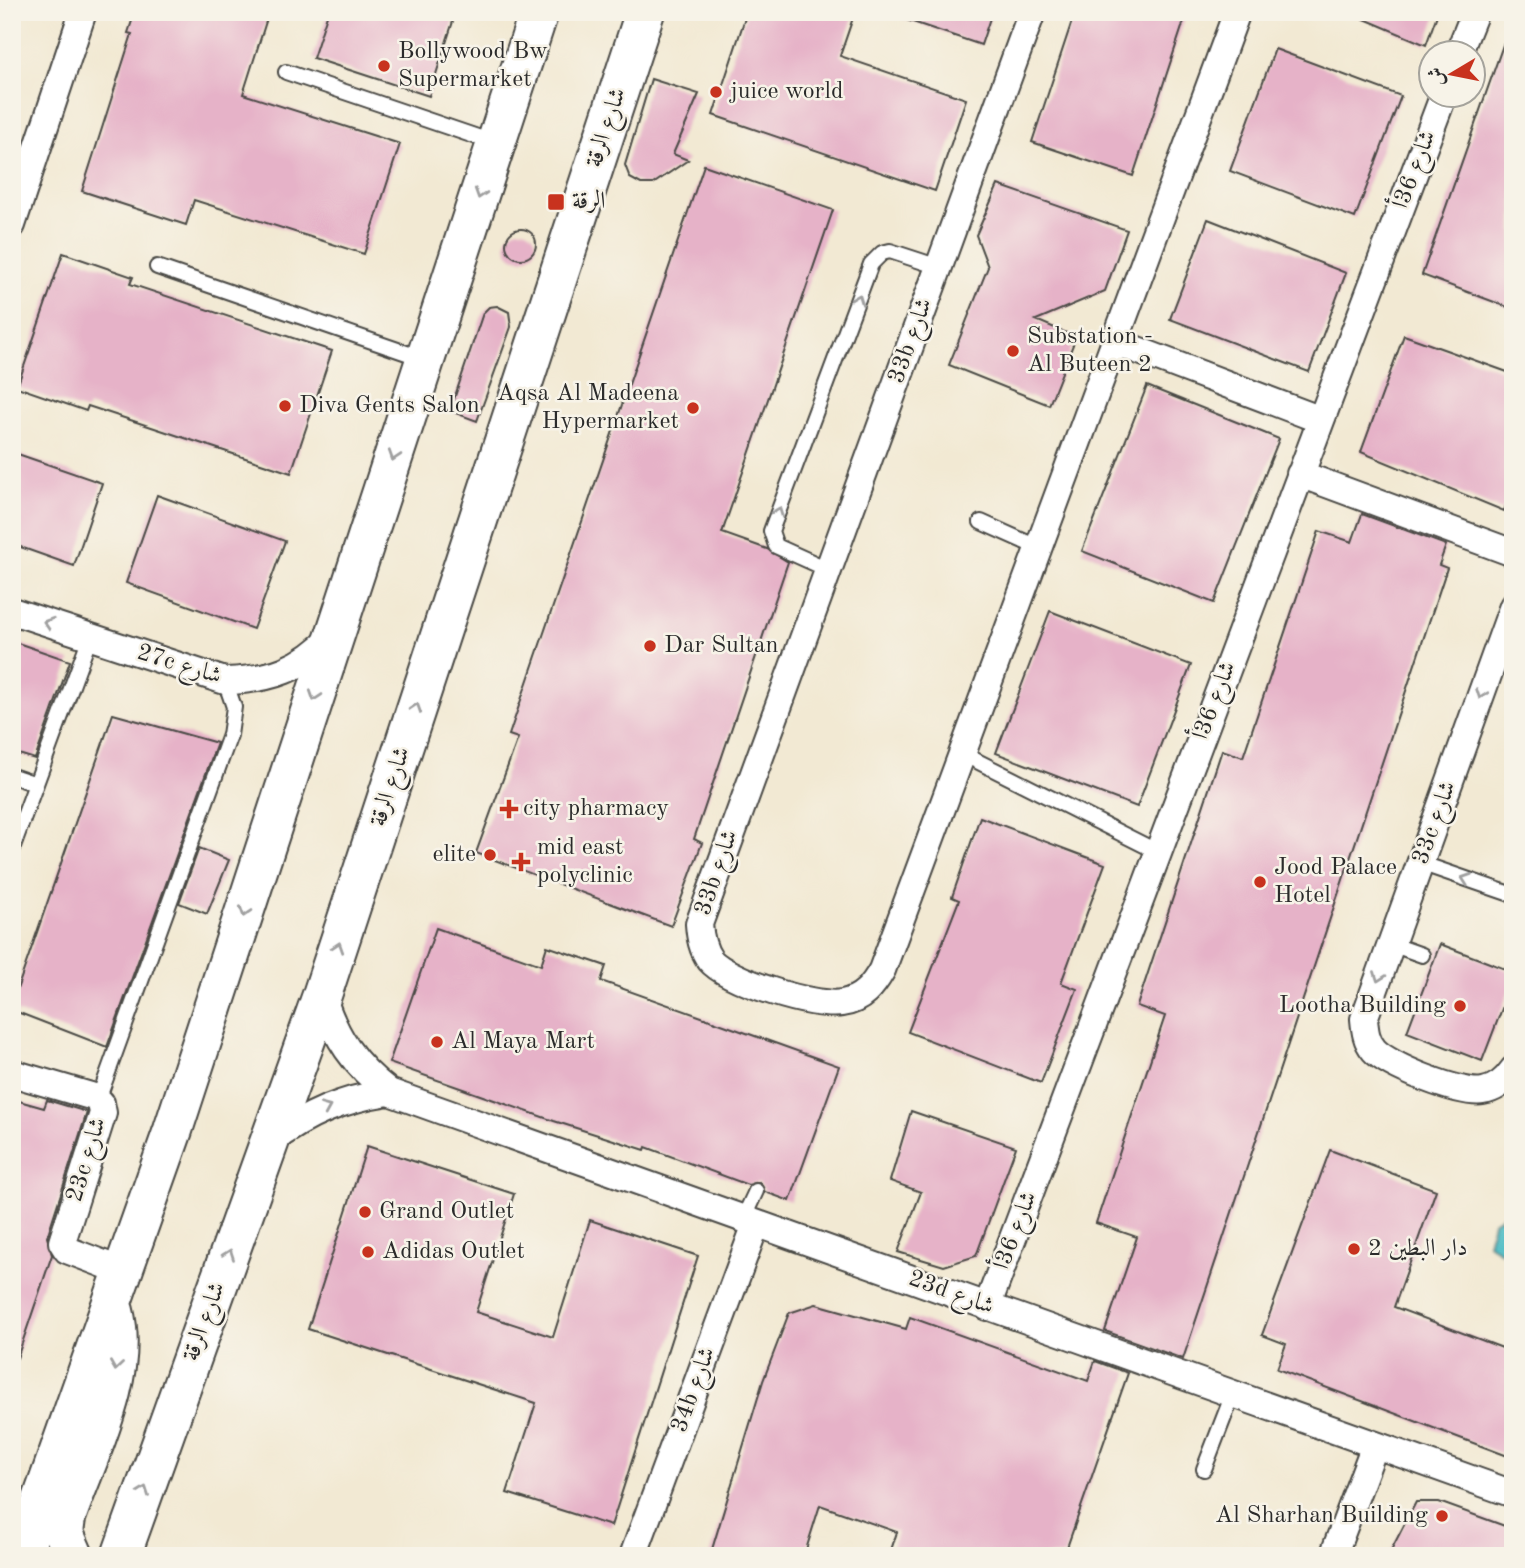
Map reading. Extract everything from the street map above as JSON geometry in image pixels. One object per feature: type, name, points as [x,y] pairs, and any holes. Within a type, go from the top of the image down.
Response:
[{"type":"street","points":[[14,215],[83,12]]},
{"type":"street","points":[[21,1556],[173,1130],[539,12]]},
{"type":"street","name":"شارع الرقة","points":[[121,1556],[322,995],[645,12]]},
{"type":"street","name":"33b شارع","points":[[1032,12],[703,906],[700,933],[709,959],[723,971],[740,979],[811,1001],[845,1003],[861,996],[874,984],[882,970],[1237,12]]},
{"type":"street","points":[[1465,38],[1475,12]]},
{"type":"street","name":"شارع 36أ","points":[[988,1307],[1439,108]]},
{"type":"street","points":[[1116,342],[1321,420]]},
{"type":"street","points":[[1300,474],[1513,553]]},
{"type":"street","name":"33c شارع","points":[[1513,606],[1364,1019],[1366,1034],[1377,1052],[1395,1064],[1471,1091],[1485,1091],[1497,1086],[1513,1070]]},
{"type":"street","name":"27c شارع","points":[[12,611],[225,681],[257,680],[287,671],[314,655],[336,632]]},
{"type":"street","name":"23d شارع","points":[[322,995],[331,1024],[345,1050],[365,1073],[389,1092],[1513,1494]]},
{"type":"street","name":"23c شارع","points":[[12,1073],[98,1100],[103,1113],[62,1242],[66,1250],[116,1285]]},
{"type":"street","name":"23d شارع","points":[[270,1142],[296,1122],[325,1108],[356,1097],[389,1092]]},
{"type":"street","name":"34b شارع","points":[[633,1556],[749,1222]]},
{"type":"street","points":[[74,1556],[64,1533],[66,1518],[114,1382],[118,1361],[116,1285]]},
{"type":"street","points":[[1333,1556],[1375,1445]]},
{"type":"street","points":[[12,1526],[21,1556]]},
{"type":"lane","points":[[286,72],[496,144]]},
{"type":"lane","points":[[827,569],[776,546],[772,539],[774,523],[871,264],[882,253],[890,251],[939,267]]},
{"type":"lane","points":[[157,267],[425,359]]},
{"type":"lane","points":[[981,522],[1039,548]]},
{"type":"lane","points":[[12,849],[90,637]]},
{"type":"lane","points":[[98,1100],[230,735],[234,707],[225,681]]},
{"type":"lane","points":[[963,754],[1158,852]]},
{"type":"lane","points":[[12,776],[36,784]]},
{"type":"lane","points":[[1420,863],[1513,895]]},
{"type":"lane","points":[[1391,944],[1422,955]]},
{"type":"lane","points":[[749,1222],[756,1191]]},
{"type":"lane","points":[[1204,1469],[1233,1394]]},
{"type":"water","points":[[1513,1180],[1513,1256],[1502,1253],[1488,1243],[1493,1222],[1510,1211],[1505,1191]]},
{"type":"building","points":[[135,12],[269,12],[243,94],[400,144],[364,254],[194,200],[186,225],[82,191],[132,34],[128,33]]},
{"type":"building","points":[[328,12],[456,12],[429,96],[313,58]]},
{"type":"building","points":[[747,12],[855,12],[840,56],[966,99],[935,191],[713,115]]},
{"type":"building","points":[[899,12],[992,12],[981,45],[898,17]]},
{"type":"building","points":[[1075,12],[1187,12],[1133,176],[1032,142]]},
{"type":"building","points":[[1348,12],[1438,12],[1429,38],[1416,38],[1416,41]]},
{"type":"building","points":[[1509,28],[1513,29],[1513,309],[1422,275],[1481,108],[1486,108],[1486,93]]},
{"type":"building","points":[[1275,49],[1401,96],[1355,218],[1230,171]]},
{"type":"building","points":[[651,79],[699,94],[673,154],[688,160],[653,184],[641,184],[630,178],[625,165]]},
{"type":"building","points":[[704,165],[833,210],[722,533],[767,549],[788,562],[694,839],[702,843],[671,926],[476,853],[518,738],[509,735]]},
{"type":"building","points":[[998,185],[1127,230],[1105,291],[1036,320],[1076,337],[1049,405],[949,365],[988,267],[976,235]]},
{"type":"building","points":[[1208,219],[1346,273],[1309,372],[1170,319]]},
{"type":"building","points":[[521,229],[532,233],[536,244],[532,255],[521,259],[510,255],[506,244],[510,233]]},
{"type":"building","points":[[63,253],[133,277],[130,284],[332,351],[291,473],[88,406],[86,411],[17,387]]},
{"type":"building","points":[[497,306],[509,312],[511,327],[477,421],[450,411],[483,313],[489,307]]},
{"type":"building","points":[[1404,335],[1513,374],[1513,487],[1504,511],[1361,452]]},
{"type":"building","points":[[1147,386],[1279,439],[1214,603],[1082,551]]},
{"type":"building","points":[[12,452],[102,483],[74,566],[12,544]]},
{"type":"building","points":[[157,495],[285,541],[253,629],[126,583]]},
{"type":"building","name":"Jood Palace Hotel","points":[[1362,514],[1446,545],[1439,565],[1447,568],[1183,1359],[1105,1331],[1137,1237],[1096,1223],[1165,1016],[1137,1006],[1222,750],[1243,757],[1319,531],[1352,542]]},
{"type":"building","points":[[1050,611],[1191,665],[1137,807],[996,753]]},
{"type":"building","points":[[12,641],[70,661],[35,759],[12,752]]},
{"type":"building","points":[[113,714],[217,743],[107,1047],[12,1010],[12,1004]]},
{"type":"building","points":[[980,817],[1105,864],[1061,983],[1077,989],[1041,1083],[908,1032],[959,900],[952,897]]},
{"type":"building","points":[[199,848],[229,860],[207,914],[179,903]]},
{"type":"building","points":[[436,928],[541,965],[547,946],[606,966],[601,981],[839,1066],[790,1201],[765,1192],[759,1182],[748,1185],[646,1147],[645,1150],[554,1121],[389,1063]]},
{"type":"building","name":"Lootha Building","points":[[1440,944],[1513,972],[1513,980],[1482,1061],[1407,1032]]},
{"type":"building","points":[[12,1099],[44,1108],[47,1100],[87,1112],[47,1237],[52,1255],[17,1358],[12,1357]]},
{"type":"building","points":[[911,1111],[1016,1147],[976,1256],[944,1266],[898,1252],[921,1192],[890,1181]]},
{"type":"building","points":[[367,1146],[514,1194],[476,1312],[553,1337],[590,1220],[698,1256],[611,1526],[507,1493],[536,1403],[308,1329]]},
{"type":"building","name":"دار البطين 2","points":[[1330,1150],[1436,1190],[1394,1307],[1513,1352],[1513,1458],[1277,1369],[1286,1344],[1262,1335]]},
{"type":"building","points":[[816,1304],[906,1329],[910,1317],[1088,1381],[1095,1361],[1128,1373],[1064,1556],[889,1556],[897,1532],[820,1505],[804,1556],[710,1556],[763,1381],[789,1313]]},
{"type":"building","name":"Al Sharhan Building","points":[[1416,1502],[1439,1502],[1513,1529],[1513,1556],[1388,1556]]},
{"type":"place","name":"Bollywood Bw Supermarket","points":[[384,66]]},
{"type":"place","name":"juice world","points":[[716,92]]},
{"type":"place","name":"الرقة","points":[[556,202]]},
{"type":"place","name":"Substation - Al Buteen 2","points":[[1013,351]]},
{"type":"place","name":"Diva Gents Salon","points":[[285,406]]},
{"type":"place","name":"Aqsa Al Madeena Hypermarket","points":[[693,408]]},
{"type":"place","name":"Dar Sultan","points":[[650,646]]},
{"type":"place","name":"city pharmacy","points":[[509,809]]},
{"type":"place","name":"elite","points":[[490,855]]},
{"type":"place","name":"mid east polyclinic","points":[[521,862]]},
{"type":"place","name":"Jood Palace Hotel","points":[[1260,882]]},
{"type":"place","name":"Lootha Building","points":[[1460,1006]]},
{"type":"place","name":"Al Maya Mart","points":[[437,1042]]},
{"type":"place","name":"Grand Outlet","points":[[365,1212]]},
{"type":"place","name":"دار البطين 2","points":[[1354,1249]]},
{"type":"place","name":"Adidas Outlet","points":[[368,1252]]},
{"type":"place","name":"Al Sharhan Building","points":[[1442,1516]]}]
